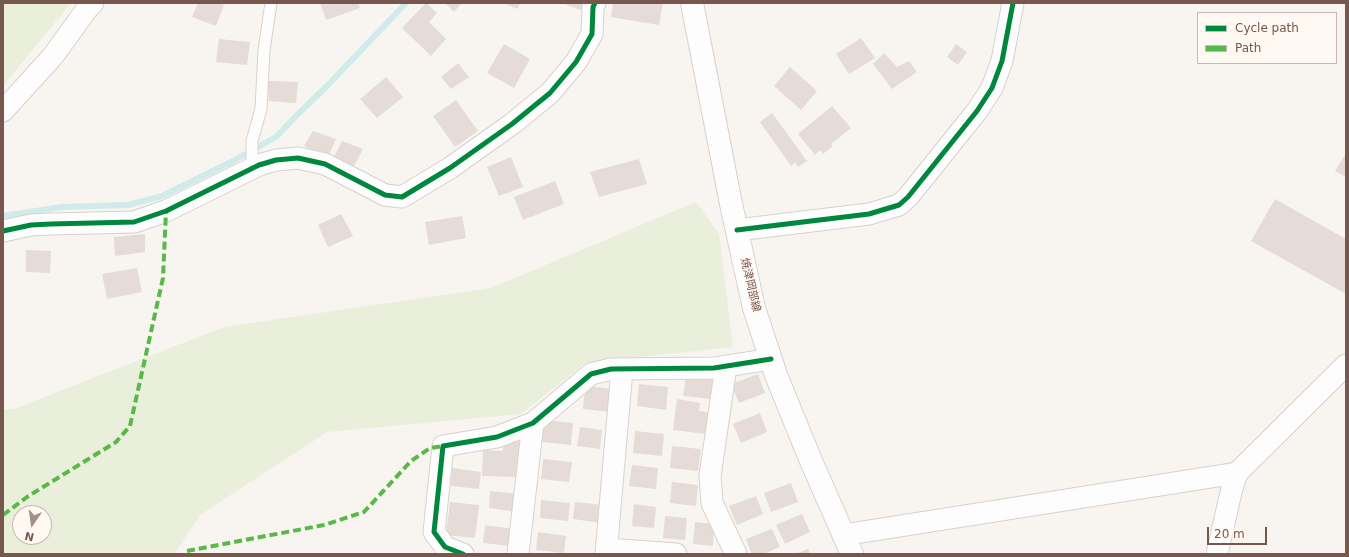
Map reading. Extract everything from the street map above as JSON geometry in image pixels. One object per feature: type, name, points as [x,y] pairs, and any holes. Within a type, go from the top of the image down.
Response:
[{"type":"main road","name":"焼津岡部線","points":[[692,3],[754,308],[776,375],[847,545]]},
{"type":"street","points":[[3,111],[52,56],[93,3]]},
{"type":"street","points":[[3,231],[31,225],[134,222],[166,211],[252,168],[276,160],[298,158],[325,164],[385,195],[402,197],[450,168],[512,124],[550,93],[576,62],[592,34],[593,7],[595,3]]},
{"type":"street","points":[[737,230],[869,214],[899,206],[908,197],[977,110],[992,88],[1002,61],[1010,4]]},
{"type":"street","points":[[463,554],[445,547],[434,532],[443,446],[497,437],[533,423],[591,374],[611,369],[714,368],[771,359]]},
{"type":"street","points":[[1217,554],[1234,480],[1346,364]]},
{"type":"street","points":[[726,366],[710,476],[712,504],[736,554]]},
{"type":"street","points":[[622,369],[607,551],[676,554]]},
{"type":"street","points":[[518,554],[533,423]]},
{"type":"street","points":[[847,545],[1234,480]]},
{"type":"lane","points":[[252,168],[252,141],[261,109],[264,50],[271,3]]},
{"type":"green space","points":[[3,3],[71,3],[3,86]]},
{"type":"green space","points":[[696,202],[719,234],[733,347],[585,363],[521,414],[327,432],[200,515],[174,554],[3,554],[3,409],[14,409],[224,327],[491,288]]},
{"type":"building","points":[[198,3],[215,3],[224,5],[216,26],[192,17]]},
{"type":"building","points":[[320,3],[358,3],[360,8],[326,20]]},
{"type":"building","points":[[426,3],[437,13],[429,22],[446,39],[431,56],[402,28]]},
{"type":"building","points":[[445,3],[462,3],[454,12]]},
{"type":"building","points":[[503,3],[520,3],[518,9]]},
{"type":"building","points":[[561,3],[583,3],[581,10]]},
{"type":"building","points":[[613,3],[663,3],[659,25],[611,17]]},
{"type":"building","points":[[861,38],[875,58],[849,74],[836,54]]},
{"type":"building","points":[[219,39],[250,42],[247,65],[216,62]]},
{"type":"building","points":[[504,44],[530,59],[514,88],[487,73]]},
{"type":"building","points":[[956,44],[967,52],[958,65],[947,57]]},
{"type":"building","points":[[884,53],[897,67],[909,61],[917,72],[892,89],[873,64]]},
{"type":"building","points":[[458,63],[469,77],[451,89],[441,77]]},
{"type":"building","points":[[790,67],[817,91],[801,110],[774,86]]},
{"type":"building","points":[[386,77],[403,97],[377,118],[360,99]]},
{"type":"building","points":[[268,81],[298,82],[296,103],[269,101]]},
{"type":"building","points":[[456,100],[478,131],[455,147],[433,116]]},
{"type":"building","points":[[832,106],[851,128],[831,144],[833,146],[823,154],[820,150],[815,155],[798,134]]},
{"type":"building","points":[[772,113],[807,161],[798,167],[795,162],[791,166],[760,122]]},
{"type":"building","points":[[313,131],[336,139],[328,157],[304,146]]},
{"type":"building","points":[[342,141],[363,149],[353,168],[333,159]]},
{"type":"building","points":[[1346,153],[1346,177],[1335,171]]},
{"type":"building","points":[[511,157],[523,187],[499,196],[487,167]]},
{"type":"building","points":[[639,159],[647,184],[599,197],[590,172]]},
{"type":"building","points":[[555,181],[564,204],[523,220],[514,197]]},
{"type":"building","points":[[1275,199],[1346,239],[1346,294],[1251,241]]},
{"type":"building","points":[[341,214],[353,236],[328,247],[318,225]]},
{"type":"building","points":[[462,216],[466,238],[429,245],[425,222]]},
{"type":"building","points":[[145,234],[145,252],[115,256],[114,237]]},
{"type":"building","points":[[26,250],[51,251],[50,273],[26,272]]},
{"type":"building","points":[[137,268],[142,292],[107,299],[102,274]]},
{"type":"building","points":[[758,374],[765,393],[739,403],[731,384]]},
{"type":"building","points":[[686,376],[714,379],[711,399],[683,396]]},
{"type":"building","points":[[639,384],[668,387],[666,410],[637,406]]},
{"type":"building","points":[[585,386],[614,389],[612,412],[583,409]]},
{"type":"building","points":[[677,399],[700,403],[699,411],[708,412],[706,434],[673,430]]},
{"type":"building","points":[[760,413],[767,432],[741,443],[733,424]]},
{"type":"building","points":[[544,420],[573,423],[571,445],[542,442]]},
{"type":"building","points":[[580,427],[602,430],[600,449],[577,446]]},
{"type":"building","points":[[635,431],[664,434],[662,456],[633,453]]},
{"type":"building","points":[[503,442],[520,442],[519,477],[482,476],[483,450],[503,451]]},
{"type":"building","points":[[672,446],[701,449],[698,471],[670,468]]},
{"type":"building","points":[[543,459],[572,462],[569,482],[541,479]]},
{"type":"building","points":[[632,465],[658,468],[656,489],[629,486]]},
{"type":"building","points":[[452,468],[481,472],[479,489],[451,486]]},
{"type":"building","points":[[672,482],[698,485],[696,506],[670,503]]},
{"type":"building","points":[[791,483],[798,502],[771,512],[764,493]]},
{"type":"building","points":[[490,491],[519,494],[517,512],[489,508]]},
{"type":"building","points":[[756,496],[763,514],[737,525],[729,506]]},
{"type":"building","points":[[541,500],[570,503],[568,521],[540,518]]},
{"type":"building","points":[[450,502],[479,505],[475,538],[446,535]]},
{"type":"building","points":[[575,502],[603,505],[601,523],[573,519]]},
{"type":"building","points":[[634,504],[656,507],[654,528],[632,526]]},
{"type":"building","points":[[802,514],[810,532],[785,544],[776,525]]},
{"type":"building","points":[[665,516],[687,518],[685,540],[663,538]]},
{"type":"building","points":[[695,522],[714,524],[713,546],[693,544]]},
{"type":"building","points":[[485,525],[513,529],[511,546],[483,543]]},
{"type":"building","points":[[772,529],[780,547],[763,554],[752,554],[746,539]]},
{"type":"building","points":[[538,532],[566,536],[564,553],[536,550]]},
{"type":"building","points":[[808,549],[810,554],[795,554]]},
{"type":"waterway","points":[[3,216],[62,207],[128,205],[162,196],[233,161],[276,137],[406,3]]},
{"type":"marked path","points":[[3,515],[27,497],[116,442],[130,426],[163,278],[166,211]]},
{"type":"marked path","points":[[187,551],[324,525],[364,512],[411,461],[430,448],[443,446]]},
{"type":"cycle path","points":[[3,231],[31,225],[134,222],[166,211],[259,165],[276,160],[298,158],[325,164],[385,195],[402,197],[450,168],[512,124],[550,93],[576,62],[592,34],[593,7],[595,3]]},
{"type":"cycle path","points":[[737,230],[869,214],[899,205],[908,197],[977,111],[992,88],[1002,61],[1013,3]]},
{"type":"cycle path","points":[[463,554],[445,547],[434,532],[443,446],[497,437],[533,423],[591,374],[611,369],[714,368],[771,359]]}]
